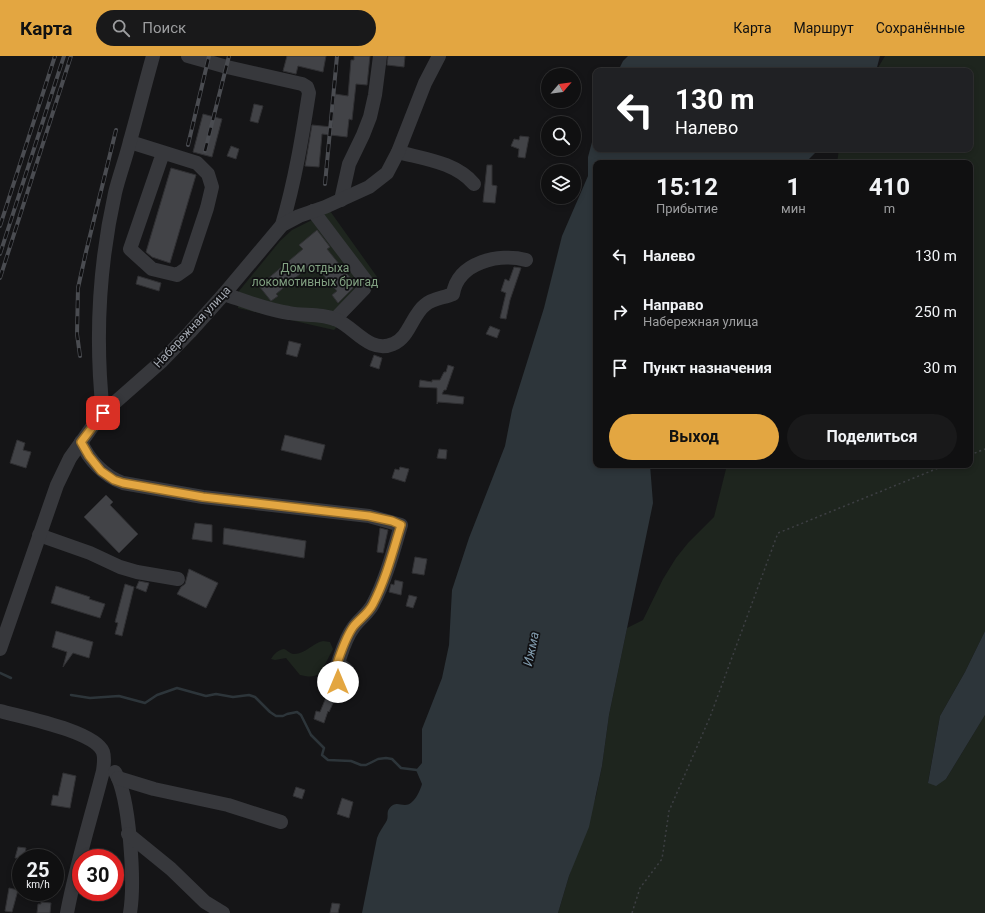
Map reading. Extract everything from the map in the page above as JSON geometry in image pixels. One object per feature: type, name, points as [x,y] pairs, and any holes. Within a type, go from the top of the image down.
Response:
[{"type":"street","points":[[103,413],[100,332],[102,272],[115,191],[153,56]]},
{"type":"street","points":[[188,56],[227,67],[302,84],[308,87],[309,93],[300,154],[294,183],[282,225]]},
{"type":"street","points":[[341,200],[349,164],[370,118],[375,95],[380,56]]},
{"type":"street","name":"Набережная улица","points":[[0,648],[39,535],[63,472],[81,442],[103,413],[162,361],[224,294],[282,225],[299,216],[341,200],[369,187],[387,173],[398,152],[424,83],[439,56]]},
{"type":"street","points":[[130,142],[198,163],[208,174],[212,187],[208,208],[187,268],[177,275],[152,269],[130,249],[163,153]]},
{"type":"street","points":[[398,152],[446,164],[467,176],[474,184]]},
{"type":"street","points":[[313,211],[366,282],[364,289],[334,319]]},
{"type":"street","points":[[224,294],[288,313],[334,319],[342,323],[367,342],[382,346],[389,346],[398,342],[419,310],[424,305],[453,294],[458,281],[470,268],[484,262],[508,257],[526,260]]},
{"type":"street","points":[[81,442],[89,456],[101,471],[114,480],[123,483],[203,497],[369,516],[392,521],[401,525],[378,595],[370,610],[350,632],[338,663]]},
{"type":"street","points":[[39,535],[90,553],[120,567],[137,572],[178,579]]},
{"type":"street","points":[[0,711],[58,727],[83,736],[97,744],[102,751],[118,778],[125,808],[132,876],[132,899],[130,913]]},
{"type":"street","points":[[67,913],[77,864],[88,831],[103,770],[104,761],[102,751]]},
{"type":"street","points":[[118,778],[154,789],[228,805],[281,822]]},
{"type":"street","points":[[128,834],[171,869],[205,902],[223,913]]},
{"type":"path","points":[[973,455],[985,449]]},
{"type":"path","points":[[632,913],[640,888],[662,859],[669,811],[710,717],[778,533],[939,468]]},
{"type":"green space","points":[[885,56],[985,56],[985,631],[965,672],[940,716],[928,782],[946,779],[985,715],[985,913],[558,913],[596,796],[609,715],[627,628],[643,620],[663,579],[676,558],[688,543],[714,517],[726,468],[973,468],[973,160],[837,160],[839,152],[973,152],[973,68],[878,68]]},
{"type":"green space","name":"Дом отдыха локомотивных бригад","points":[[330,211],[380,281],[334,330],[238,308],[239,291],[280,241],[292,230]]},
{"type":"green space","points":[[323,641],[330,642],[333,649],[321,672],[314,676],[309,677],[300,675],[286,658],[275,660],[271,659],[276,652],[284,649],[290,653],[297,654]]},
{"type":"water","points":[[628,56],[880,56],[877,68],[620,68]]},
{"type":"water","name":"Ижма","points":[[593,138],[593,152],[816,152],[808,160],[593,160],[593,468],[650,468],[653,503],[609,715],[602,766],[589,827],[569,876],[558,913],[362,913],[377,838],[387,820],[388,811],[390,807],[395,804],[405,805],[411,803],[418,794],[422,784],[416,770],[422,763],[422,729],[442,678],[449,645],[452,590],[469,538],[505,446],[512,410],[544,308],[562,236],[576,204],[581,204],[581,192],[588,176],[588,157]]},
{"type":"water","points":[[985,631],[985,715],[946,779],[936,786],[928,783],[940,716],[965,672]]},
{"type":"building","points":[[287,56],[326,56],[323,72],[298,66],[296,74],[283,71]]},
{"type":"building","points":[[354,56],[370,56],[367,85],[356,84],[352,120],[349,119],[347,137],[322,134],[319,167],[305,166],[312,125],[332,127],[335,94],[348,96],[351,60],[354,60]]},
{"type":"building","points":[[388,56],[405,56],[404,67],[387,65]]},
{"type":"building","points":[[254,104],[263,106],[258,123],[250,121]]},
{"type":"building","points":[[203,114],[222,119],[212,157],[193,152]]},
{"type":"building","points":[[520,136],[529,137],[525,158],[518,157],[519,149],[511,146],[514,139],[519,140]]},
{"type":"building","points":[[231,146],[239,149],[236,159],[227,156]]},
{"type":"building","points":[[487,165],[492,165],[492,185],[497,186],[495,203],[483,202]]},
{"type":"building","points":[[171,168],[196,175],[170,263],[152,257],[146,252]]},
{"type":"building","points":[[317,230],[330,247],[327,249],[356,285],[338,303],[332,295],[337,291],[313,263],[276,294],[278,296],[271,301],[259,286],[303,249],[299,245]]},
{"type":"building","points":[[514,267],[521,268],[510,300],[506,319],[500,318],[506,293],[501,291],[505,279],[509,281]]},
{"type":"building","points":[[138,276],[161,283],[159,291],[136,284]]},
{"type":"building","points":[[490,326],[500,330],[497,338],[486,334]]},
{"type":"building","points":[[289,341],[301,344],[297,357],[286,354]]},
{"type":"building","points":[[374,355],[382,358],[379,369],[370,366]]},
{"type":"building","points":[[448,365],[454,367],[446,390],[444,390],[442,394],[464,397],[463,404],[438,402],[437,404],[437,388],[419,387],[420,380],[432,382],[432,380],[440,380],[444,372],[446,372]]},
{"type":"building","points":[[285,435],[325,445],[321,460],[281,450]]},
{"type":"building","points":[[17,440],[25,443],[23,450],[31,452],[26,468],[10,463]]},
{"type":"building","points":[[439,449],[447,450],[446,459],[437,458]]},
{"type":"building","points":[[400,467],[409,469],[405,482],[392,478],[395,469],[399,470]]},
{"type":"building","points":[[106,495],[113,502],[110,505],[138,534],[119,553],[84,517]]},
{"type":"building","points":[[195,523],[212,525],[212,542],[192,539]]},
{"type":"building","points":[[224,528],[306,541],[304,558],[223,544]]},
{"type":"building","points":[[380,528],[388,530],[383,553],[377,552]]},
{"type":"building","points":[[415,557],[427,559],[424,575],[412,573]]},
{"type":"building","points":[[189,569],[218,583],[206,608],[177,594],[181,587],[185,584]]},
{"type":"building","points":[[395,580],[403,582],[401,595],[389,592],[391,584],[394,585]]},
{"type":"building","points":[[139,581],[149,583],[146,592],[136,588]]},
{"type":"building","points":[[125,584],[134,587],[122,636],[115,634],[118,623],[115,622]]},
{"type":"building","points":[[56,586],[90,597],[89,599],[105,604],[100,618],[51,603]]},
{"type":"building","points":[[409,595],[417,597],[413,608],[406,606]]},
{"type":"building","points":[[56,631],[93,642],[89,658],[73,653],[63,667],[67,652],[52,647]]},
{"type":"building","points":[[333,688],[339,690],[329,712],[328,711],[324,723],[314,719],[316,711],[320,712],[327,695],[329,696]]},
{"type":"building","points":[[63,773],[76,776],[70,808],[51,805],[53,795],[58,796]]},
{"type":"building","points":[[296,787],[305,790],[302,799],[293,796]]},
{"type":"building","points":[[342,798],[353,802],[349,818],[337,814]]},
{"type":"building","points":[[18,847],[26,848],[26,849],[17,849]]},
{"type":"building","points":[[9,888],[12,889],[12,901],[15,901],[12,912],[5,911]]},
{"type":"building","points":[[41,902],[51,903],[50,913],[37,913],[38,904],[41,904]]},
{"type":"building","points":[[332,903],[340,904],[338,913],[330,913]]},
{"type":"waterway","points":[[0,673],[11,678]]},
{"type":"waterway","points":[[71,695],[90,698],[119,696],[145,703],[157,695],[177,688],[206,696],[216,694],[233,697],[249,695],[255,697],[276,716],[283,716],[297,712],[301,715],[311,735],[324,748],[322,755],[328,760],[351,761],[361,765],[366,765],[378,759],[386,758],[392,759],[401,768],[417,770]]},
{"type":"railway","points":[[0,226],[55,56]]},
{"type":"railway","points":[[0,254],[64,56]]},
{"type":"railway","points":[[0,278],[71,56]]},
{"type":"railway","points":[[188,145],[209,56]]},
{"type":"railway","points":[[205,151],[229,56]]},
{"type":"railway","points":[[325,184],[337,56]]},
{"type":"railway","points":[[80,356],[77,334],[78,288],[116,130]]},
{"type":"route","points":[[103,413],[81,442],[84,449],[101,471],[114,480],[131,485],[203,497],[369,516],[392,521],[401,525],[383,582],[373,605],[353,627],[347,638],[334,673],[334,677],[338,682]]}]
